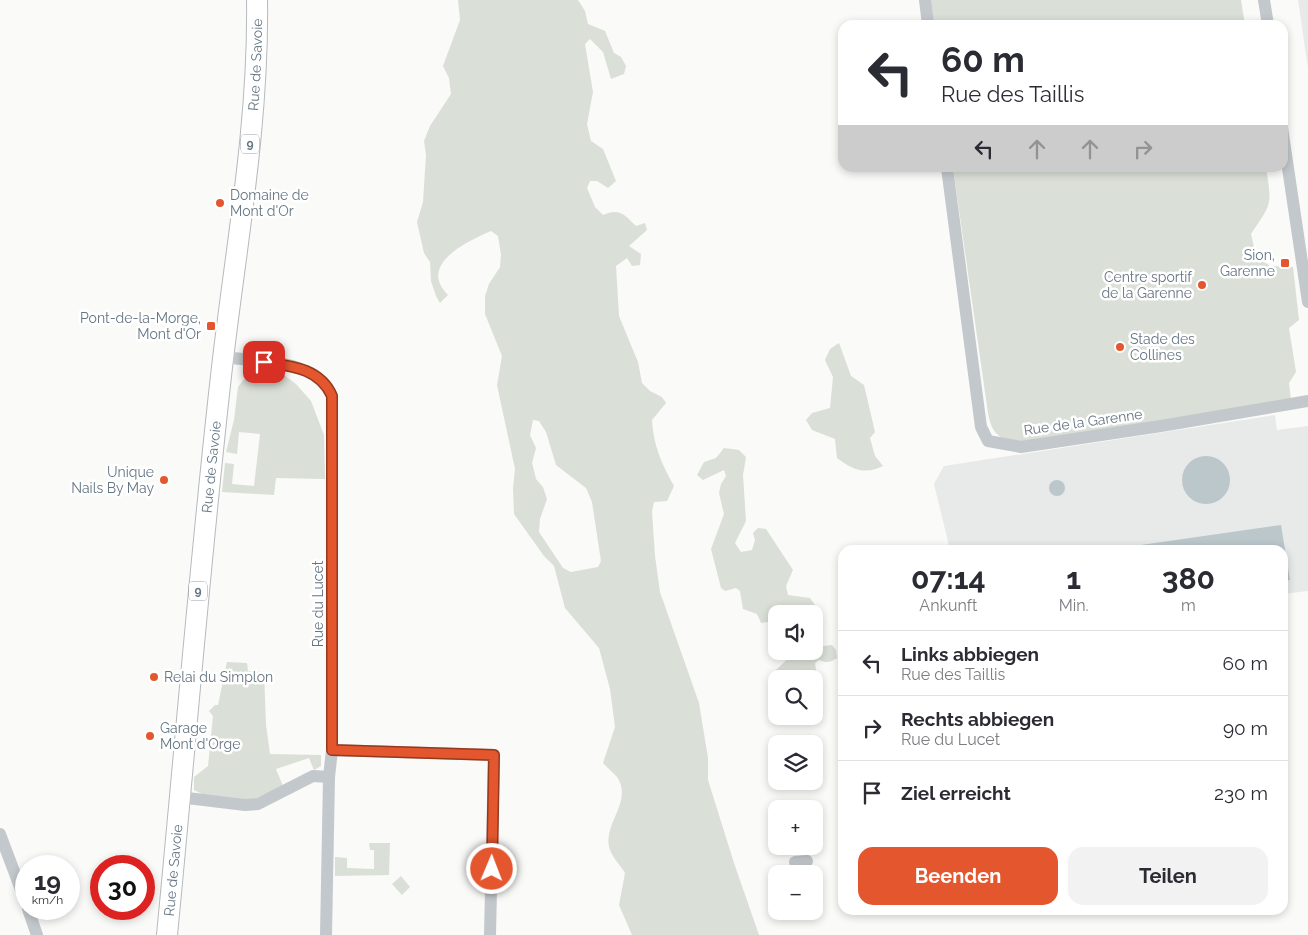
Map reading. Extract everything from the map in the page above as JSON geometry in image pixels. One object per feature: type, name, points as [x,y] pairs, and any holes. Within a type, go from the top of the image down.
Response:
[{"type":"main road","name":"Rue de Savoie","points":[[167,935],[223,357],[253,116],[258,39],[257,0]]},
{"type":"street","points":[[926,0],[928,20]]},
{"type":"street","points":[[1264,0],[1267,20]]},
{"type":"street","points":[[1288,168],[1308,302]]},
{"type":"street","name":"Rue de la Garenne","points":[[948,172],[981,427],[988,441],[1020,447],[1308,401]]},
{"type":"street","name":"Rue du Lucet","points":[[223,357],[300,368],[319,377],[327,384],[332,396],[332,750],[329,777],[326,935]]},
{"type":"street","points":[[332,750],[494,755],[490,935]]},
{"type":"street","points":[[179,797],[245,805],[258,804],[312,776],[329,777]]},
{"type":"street","points":[[0,834],[15,873]]},
{"type":"street","points":[[32,920],[37,935]]},
{"type":"shaded area","points":[[458,0],[578,0],[585,11],[588,24],[605,31],[614,53],[621,57],[626,66],[624,74],[611,79],[603,52],[590,39],[585,44],[593,92],[587,124],[591,141],[603,149],[616,181],[608,188],[597,181],[590,181],[587,188],[595,207],[603,215],[613,212],[621,213],[636,226],[645,223],[647,230],[629,246],[641,254],[640,265],[632,266],[627,258],[616,266],[619,316],[638,362],[642,383],[650,391],[662,397],[666,403],[652,420],[659,454],[674,486],[667,501],[654,502],[652,512],[660,592],[699,703],[708,758],[708,780],[759,935],[632,935],[619,905],[625,873],[611,853],[608,841],[622,795],[617,777],[603,763],[615,727],[610,689],[599,648],[565,608],[554,566],[544,556],[514,514],[513,488],[515,469],[497,385],[502,356],[485,314],[485,296],[489,284],[500,267],[501,255],[498,236],[491,231],[459,247],[449,255],[438,273],[440,284],[448,295],[440,303],[431,281],[430,262],[424,253],[417,222],[423,202],[426,155],[424,141],[430,126],[451,94],[449,78],[443,66],[460,20]],"holes":[[[533,420],[539,421],[546,432],[556,465],[586,488],[592,502],[601,561],[598,567],[571,572],[563,568],[539,532],[540,519],[547,499],[543,487],[536,479],[532,463],[536,448],[530,435]]]},
{"type":"shaded area","points":[[930,0],[1241,0],[1244,20],[932,20]]},
{"type":"shaded area","points":[[1298,0],[1308,0],[1308,69]]},
{"type":"shaded area","points":[[954,172],[1267,172],[1269,203],[1251,234],[1256,256],[1270,266],[1293,267],[1299,320],[1289,328],[1296,372],[1289,383],[1291,400],[1019,444],[1006,440],[994,431],[988,413]]},
{"type":"shaded area","points":[[839,343],[851,376],[864,385],[875,432],[870,438],[875,456],[883,466],[877,469],[859,470],[837,458],[835,439],[812,430],[806,420],[812,413],[830,408],[833,377],[825,360],[830,349]]},
{"type":"shaded area","points":[[257,374],[284,375],[296,384],[311,401],[324,435],[325,479],[276,478],[274,495],[222,492],[225,463],[234,464],[232,484],[254,486],[260,434],[239,432],[237,454],[226,452],[234,420],[238,387],[245,378]]},
{"type":"shaded area","points":[[1275,415],[1277,430],[1308,426],[1308,591],[1288,593],[1288,545],[949,545],[934,484],[944,466]]},
{"type":"shaded area","points":[[724,448],[739,450],[746,457],[743,475],[746,521],[735,543],[741,552],[752,550],[755,540],[753,533],[758,528],[766,529],[793,570],[786,586],[788,595],[810,598],[815,605],[768,605],[768,622],[761,623],[757,614],[743,609],[740,591],[736,588],[725,591],[721,588],[711,549],[724,514],[719,493],[721,484],[726,476],[724,470],[703,480],[697,475],[704,462],[716,458]]},
{"type":"shaded area","points":[[1201,456],[1211,456],[1220,460],[1226,466],[1230,480],[1226,494],[1220,500],[1211,504],[1201,504],[1192,500],[1186,494],[1182,485],[1182,475],[1186,466],[1192,460]]},
{"type":"shaded area","points":[[1054,480],[1060,480],[1065,485],[1063,494],[1054,496],[1049,491],[1049,485]]},
{"type":"shaded area","points":[[1281,525],[1284,545],[1141,545]]},
{"type":"shaded area","points":[[832,645],[836,650],[837,658],[828,662],[819,660],[823,660],[823,646]]},
{"type":"shaded area","points":[[787,660],[819,660],[815,663],[816,670],[776,670]]},
{"type":"shaded area","points":[[227,662],[247,663],[248,671],[264,672],[266,725],[270,754],[321,755],[321,766],[314,770],[309,758],[276,769],[283,786],[252,800],[202,794],[194,790],[194,777],[208,766],[213,716],[209,711],[215,705],[218,705]]},
{"type":"shaded area","points":[[369,843],[390,843],[389,875],[335,876],[335,857],[347,858],[347,868],[374,869],[374,850],[370,850]]},
{"type":"shaded area","points":[[401,876],[410,887],[402,895],[392,884]]},
{"type":"place","name":"Domaine de Mont d'Or","points":[[220,203]]},
{"type":"place","name":"Sion, Garenne","points":[[1285,263]]},
{"type":"place","name":"Centre sportif de la Garenne","points":[[1202,285]]},
{"type":"place","name":"Pont-de-la-Morge, Mont d'Or","points":[[211,326]]},
{"type":"place","name":"Stade des Collines","points":[[1120,347]]},
{"type":"place","name":"Unique Nails By May","points":[[164,480]]},
{"type":"place","name":"Relai du Simplon","points":[[154,677]]},
{"type":"place","name":"Garage Mont d'Orge","points":[[150,736]]},
{"type":"route","points":[[264,362],[300,368],[319,377],[327,384],[332,396],[332,750],[494,755],[492,869]]}]
